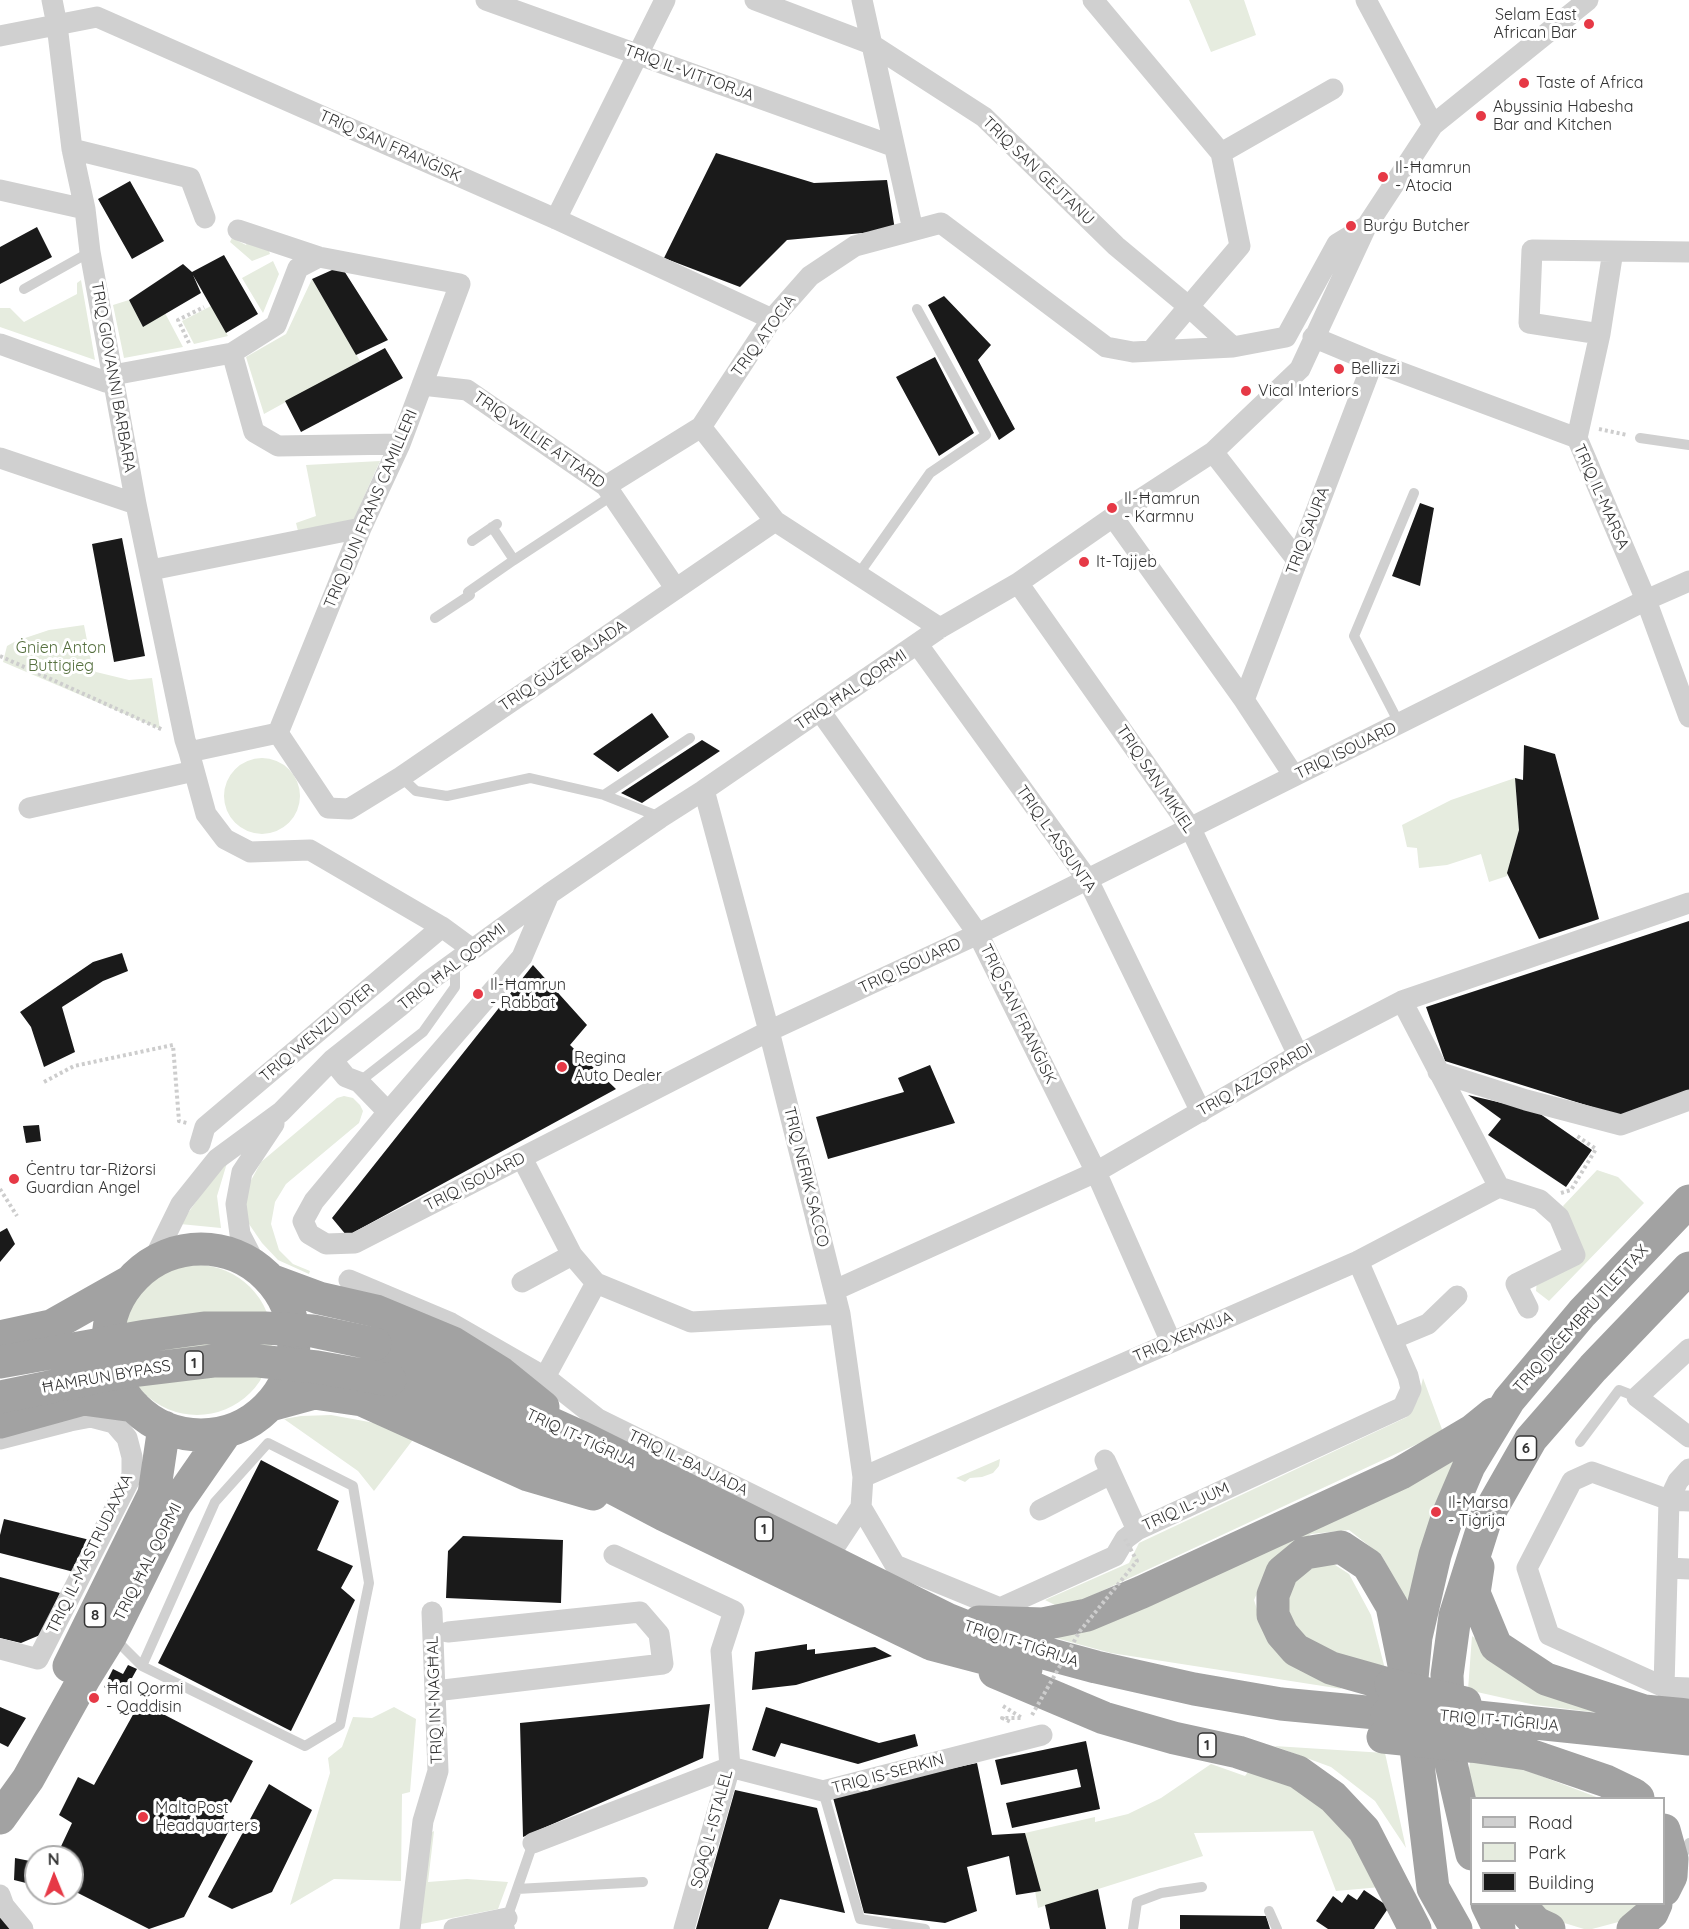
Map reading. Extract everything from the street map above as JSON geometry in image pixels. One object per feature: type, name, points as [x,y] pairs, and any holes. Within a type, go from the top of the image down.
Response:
[{"type":"highway","name":"TRIQ DIĊEMBRU TLETTAX","points":[[1456,1929],[1433,1888],[1393,1709],[1416,1637],[1448,1515],[1469,1466],[1509,1400],[1582,1313],[1689,1201]]},
{"type":"highway","points":[[0,1337],[51,1326],[177,1252],[199,1249],[223,1251],[241,1257],[265,1274],[319,1298],[376,1311],[453,1344],[501,1373],[581,1437]]},
{"type":"highway","name":"6","points":[[1470,1823],[1464,1731],[1447,1675],[1455,1616],[1486,1518],[1532,1439],[1593,1368],[1689,1268]]},
{"type":"highway","points":[[141,1272],[121,1295],[114,1309],[108,1335],[110,1361],[119,1385],[134,1406],[148,1418],[164,1427],[195,1435],[226,1431],[250,1421],[270,1405],[289,1374],[295,1338],[292,1320],[286,1303],[265,1274]]},
{"type":"highway","name":"ĦAMRUN BYPASS","points":[[0,1362],[204,1328],[313,1331],[375,1344]]},
{"type":"highway","name":"TRIQ IT-TIĠRIJA","points":[[375,1344],[833,1549],[939,1632]]},
{"type":"highway","name":"ĦAMRUN BYPASS","points":[[0,1397],[122,1372],[213,1361],[258,1361],[317,1367],[390,1380]]},
{"type":"highway","name":"TRIQ IT-TIĠRIJA","points":[[390,1380],[493,1425],[664,1515],[939,1632],[1098,1688],[1188,1709],[1279,1726],[1393,1709],[1464,1731],[1551,1725],[1689,1739]]},
{"type":"highway","points":[[270,1405],[314,1393],[362,1400],[528,1475],[664,1515]]},
{"type":"highway","name":"ĦAMRUN BYPASS","points":[[0,1422],[83,1399],[134,1406]]},
{"type":"highway","points":[[939,1632],[1043,1624],[1087,1615],[1401,1473],[1472,1431],[1509,1400]]},
{"type":"highway","name":"TRIQ ĦAL QORMI","points":[[0,1793],[22,1760],[154,1494],[164,1427]]},
{"type":"highway","name":"TRIQ ĦAL QORMI","points":[[0,1818],[28,1779],[111,1635],[176,1504],[226,1431]]},
{"type":"highway","points":[[1486,1518],[1474,1593],[1496,1646],[1546,1679],[1644,1711],[1689,1715]]},
{"type":"highway","points":[[1393,1709],[1401,1641],[1392,1606],[1368,1564],[1341,1547],[1305,1553],[1282,1572],[1273,1595],[1273,1616],[1282,1634],[1296,1650],[1331,1668],[1393,1709],[1464,1731],[1606,1781],[1637,1797]]},
{"type":"highway","name":"1","points":[[939,1632],[1104,1718],[1174,1738],[1238,1752],[1298,1772],[1333,1797],[1364,1830],[1415,1929]]},
{"type":"highway","points":[[1464,1731],[1470,1798]]},
{"type":"highway","points":[[1665,1834],[1672,1859],[1665,1886]]},
{"type":"highway","points":[[1487,1905],[1499,1929]]},
{"type":"highway","points":[[1519,1905],[1536,1923],[1549,1929]]},
{"type":"highway","points":[[1633,1929],[1652,1913],[1656,1905]]},
{"type":"street","name":"TRIQ GIOVANNI BARBARA","points":[[52,0],[72,149],[85,209],[90,252],[136,504],[189,754],[207,814],[225,839],[250,852],[310,850],[442,927]]},
{"type":"street","name":"TRIQ IL-VITTORJA","points":[[486,0],[893,146]]},
{"type":"street","points":[[556,219],[665,0]]},
{"type":"street","name":"TRIQ SAN GEJTANU","points":[[755,0],[871,44],[984,117],[1116,246],[1233,347]]},
{"type":"street","points":[[862,0],[913,231]]},
{"type":"street","points":[[1093,0],[1221,153],[1240,246],[1152,350]]},
{"type":"street","points":[[1366,0],[1433,125]]},
{"type":"street","name":"TRIQ ĦAL QORMI","points":[[141,1272],[181,1204],[218,1159],[281,1112],[332,1060],[464,955],[549,894],[940,628],[1018,583],[1113,517],[1213,452],[1300,369],[1366,227],[1433,125],[1588,0]]},
{"type":"street","name":"TRIQ SAN FRANĠISK","points":[[0,36],[97,17],[556,219],[772,319]]},
{"type":"street","points":[[1221,153],[1333,89]]},
{"type":"street","points":[[72,149],[190,178],[205,218]]},
{"type":"street","points":[[0,190],[85,209]]},
{"type":"street","name":"TRIQ ATOCIA","points":[[701,427],[772,319],[810,276],[855,246],[941,223],[1106,347],[1133,352],[1233,347],[1286,337]]},
{"type":"street","name":"TRIQ ĦAL QORMI","points":[[1286,337],[1337,244],[1366,227]]},
{"type":"street","points":[[238,230],[319,257]]},
{"type":"street","points":[[1600,334],[1529,323],[1532,250],[1689,252]]},
{"type":"street","points":[[1579,432],[1600,334],[1613,251]]},
{"type":"street","points":[[0,344],[106,382],[113,375],[232,353],[276,325],[298,268],[319,257]]},
{"type":"street","name":"TRIQ DUN FRANS CAMILLERI","points":[[278,733],[361,528],[400,444],[460,284],[319,257]]},
{"type":"street","name":"TRIQ IL-MARSA","points":[[1313,337],[1373,362],[1579,432],[1646,600],[1689,717]]},
{"type":"street","points":[[232,353],[254,432],[278,447],[400,444]]},
{"type":"street","name":"TRIQ SAURA","points":[[1244,700],[1373,362]]},
{"type":"street","name":"TRIQ WILLIE ATTARD","points":[[422,385],[467,390],[610,490],[676,589]]},
{"type":"street","points":[[610,490],[701,427],[775,521],[940,628]]},
{"type":"street","points":[[1213,452],[1297,560]]},
{"type":"street","points":[[0,458],[136,504]]},
{"type":"street","points":[[1113,517],[1244,700],[1294,777]]},
{"type":"street","name":"TRIQ ĠUŻÈ BAJADA","points":[[278,733],[328,808],[349,809],[401,777],[775,521]]},
{"type":"street","points":[[151,570],[361,528]]},
{"type":"street","name":"TRIQ ISOUARD","points":[[549,894],[522,957],[387,1112],[314,1201],[303,1221],[309,1234],[326,1244],[355,1243],[769,1031],[978,934],[1646,600],[1689,581]]},
{"type":"street","name":"TRIQ SAN MIKIEL","points":[[1018,583],[1190,827],[1298,1055]]},
{"type":"street","name":"TRIQ L-ASSUNTA","points":[[918,645],[1088,880],[1201,1112]]},
{"type":"street","name":"TRIQ SAN FRANĠISK","points":[[820,711],[978,934],[1096,1172],[1171,1342]]},
{"type":"street","points":[[29,808],[189,754],[278,733]]},
{"type":"street","name":"TRIQ NERIK SACCO","points":[[704,790],[835,1290],[863,1477],[861,1507]]},
{"type":"street","name":"TRIQ AZZOPARDI","points":[[835,1290],[1096,1172],[1298,1055],[1402,1001],[1689,903]]},
{"type":"street","points":[[442,927],[464,955]]},
{"type":"street","name":"TRIQ WENZU DYER","points":[[203,1136],[442,927]]},
{"type":"street","points":[[1402,1001],[1499,1187],[1540,1200],[1559,1218],[1575,1255],[1516,1284],[1528,1308]]},
{"type":"street","points":[[332,1060],[346,1077],[359,1082],[387,1112]]},
{"type":"street","points":[[1438,1072],[1526,1100],[1621,1125],[1689,1100]]},
{"type":"street","name":"TRIQ ĦAL QORMI","points":[[265,1274],[240,1234],[236,1204],[242,1172],[281,1112]]},
{"type":"street","points":[[522,1158],[572,1255],[596,1283],[691,1322],[840,1314]]},
{"type":"street","name":"TRIQ XEMXIJA","points":[[863,1477],[1358,1261],[1499,1187]]},
{"type":"street","points":[[522,1281],[572,1255]]},
{"type":"street","name":"TRIQ IL-JUM","points":[[861,1507],[895,1565],[1000,1608],[1114,1556],[1131,1535],[1403,1407],[1411,1389],[1411,1374],[1392,1339],[1358,1261]]},
{"type":"street","name":"TRIQ IL-BAJJADA","points":[[349,1280],[451,1323],[545,1377],[598,1419],[833,1549]]},
{"type":"street","points":[[545,1377],[596,1283]]},
{"type":"street","points":[[1392,1339],[1428,1324],[1457,1296]]},
{"type":"street","points":[[1689,1349],[1637,1397],[1689,1437]]},
{"type":"street","name":"TRIQ IL-MASTRUDAXXA","points":[[0,1439],[91,1417],[114,1423],[127,1438],[132,1457],[132,1475],[38,1659],[0,1649]]},
{"type":"street","points":[[1040,1510],[1108,1467],[1131,1535]]},
{"type":"street","points":[[1664,1687],[1679,1568],[1678,1481],[1689,1469]]},
{"type":"street","points":[[1679,1500],[1592,1473],[1572,1481],[1527,1569],[1549,1635],[1664,1687],[1689,1688]]},
{"type":"street","points":[[833,1549],[861,1507]]},
{"type":"street","name":"SQAQ L-ISTALEL","points":[[614,1555],[734,1611],[721,1651],[730,1767],[684,1929]]},
{"type":"street","name":"TRIQ IN-NAGĦAL","points":[[410,1929],[423,1821],[438,1771],[432,1612]]},
{"type":"street","points":[[435,1690],[663,1664],[659,1634],[640,1612],[448,1632]]},
{"type":"street","name":"TRIQ IS-SERKIN","points":[[730,1767],[823,1791],[1042,1735]]},
{"type":"street","points":[[533,1843],[730,1767]]},
{"type":"street","points":[[0,1895],[4,1906],[23,1929]]},
{"type":"street","points":[[454,1929],[508,1924]]},
{"type":"lane","points":[[24,289],[90,252]]},
{"type":"lane","points":[[858,575],[930,473],[986,435],[917,309]]},
{"type":"lane","points":[[1640,438],[1689,445]]},
{"type":"lane","points":[[435,618],[470,595],[468,592],[610,490]]},
{"type":"lane","points":[[1400,725],[1354,636],[1414,493]]},
{"type":"lane","points":[[472,541],[495,525],[514,560]]},
{"type":"lane","points":[[604,795],[690,738]]},
{"type":"lane","points":[[401,777],[416,791],[447,796],[530,778],[604,795],[660,818]]},
{"type":"lane","points":[[359,1082],[423,1032],[454,987],[464,955]]},
{"type":"lane","points":[[1580,1442],[1618,1390],[1637,1397]]},
{"type":"lane","points":[[111,1635],[142,1666],[305,1746],[340,1725],[369,1583],[352,1486],[268,1443],[215,1502],[142,1666]]},
{"type":"lane","points":[[823,1791],[860,1919],[925,1929]]},
{"type":"lane","points":[[508,1924],[533,1843]]},
{"type":"lane","points":[[1665,1888],[1689,1843]]},
{"type":"lane","points":[[517,1889],[643,1882]]},
{"type":"lane","points":[[1133,1929],[1137,1902],[1161,1893],[1202,1887]]},
{"type":"lane","points":[[1269,1911],[1277,1929]]},
{"type":"path","points":[[178,320],[204,307]]},
{"type":"path","points":[[1579,432],[1640,438]]},
{"type":"path","points":[[0,656],[189,754]]},
{"type":"path","points":[[44,1082],[74,1066],[173,1045],[179,1121],[203,1136]]},
{"type":"path","points":[[1540,1200],[1571,1190],[1596,1149],[1570,1131]]},
{"type":"path","points":[[0,1189],[17,1216]]},
{"type":"path","points":[[1032,1715],[1080,1631],[1137,1562],[1131,1535]]},
{"type":"green space","points":[[1189,0],[1244,0],[1256,35],[1211,52]]},
{"type":"green space","points":[[232,238],[246,245],[247,242],[269,251],[270,254],[252,261],[230,242]]},
{"type":"green space","points":[[273,261],[279,274],[263,313],[242,278]]},
{"type":"green space","points":[[312,279],[360,361],[264,414],[246,357],[286,334]]},
{"type":"green space","points":[[81,280],[95,360],[0,327],[0,308],[10,308],[24,322],[77,294],[77,283]]},
{"type":"green space","points":[[129,300],[143,327],[165,313],[183,347],[124,358],[113,305]]},
{"type":"green space","points":[[211,306],[228,336],[194,344],[182,321]]},
{"type":"green space","points":[[380,461],[353,521],[298,531],[296,523],[316,516],[306,465]]},
{"type":"green space","name":"Ġnien Anton Buttigieg","points":[[84,625],[92,666],[96,672],[129,680],[152,678],[160,729],[3,662],[7,646],[16,641],[49,630]]},
{"type":"green space","points":[[262,758],[276,761],[289,769],[297,782],[300,796],[297,810],[289,823],[276,831],[262,834],[248,831],[235,823],[227,810],[224,796],[227,782],[235,769],[248,761]]},
{"type":"green space","points":[[1515,778],[1519,830],[1507,876],[1489,882],[1481,854],[1447,865],[1419,868],[1417,848],[1407,847],[1402,825],[1451,800]]},
{"type":"green space","points":[[344,1096],[353,1098],[360,1105],[363,1111],[359,1123],[286,1184],[275,1202],[271,1224],[279,1250],[293,1264],[310,1271],[309,1274],[278,1260],[249,1224],[244,1205],[248,1186],[261,1162],[337,1098]]},
{"type":"green space","points":[[227,1163],[217,1196],[221,1228],[180,1224],[211,1181]]},
{"type":"green space","points":[[1597,1170],[1618,1177],[1644,1203],[1549,1301],[1536,1291],[1537,1280],[1584,1253],[1563,1206]]},
{"type":"green space","points":[[197,1265],[212,1266],[226,1271],[250,1287],[266,1311],[271,1325],[271,1355],[266,1369],[250,1393],[226,1409],[212,1414],[197,1415],[182,1414],[168,1409],[144,1393],[128,1369],[123,1355],[122,1340],[123,1325],[128,1311],[144,1287],[168,1271],[182,1266]]},
{"type":"green space","points":[[1423,1378],[1443,1432],[1063,1609],[1045,1600],[1129,1563],[1139,1543],[1407,1417],[1418,1399]]},
{"type":"green space","points":[[331,1415],[391,1426],[415,1437],[374,1491],[358,1471],[284,1419]]},
{"type":"green space","points":[[1465,1450],[1409,1608],[1382,1556],[1349,1530],[1311,1534],[1269,1567],[1254,1600],[1265,1634],[1291,1662],[1342,1689],[1111,1653],[1052,1637]]},
{"type":"green space","points":[[1000,1459],[999,1466],[993,1473],[970,1478],[965,1482],[956,1478]]},
{"type":"green space","points":[[1329,1561],[1349,1574],[1371,1615],[1385,1669],[1325,1653],[1293,1631],[1282,1584],[1298,1564]]},
{"type":"green space","points":[[1472,1636],[1536,1682],[1633,1717],[1535,1705],[1468,1690]]},
{"type":"green space","points":[[394,1707],[416,1719],[410,1792],[402,1794],[401,1881],[334,1879],[290,1905],[330,1773],[328,1758],[342,1747],[353,1717],[372,1718]]},
{"type":"green space","points":[[1274,1746],[1385,1753],[1406,1848],[1375,1801],[1331,1767]]},
{"type":"green space","points":[[1470,1762],[1507,1763],[1596,1797],[1472,1797],[1467,1785]]},
{"type":"green space","points":[[1211,1764],[1245,1776],[1253,1765],[1288,1782],[1323,1806],[1354,1836],[1381,1887],[1336,1891],[1313,1831],[1194,1833],[1203,1856],[1038,1908],[1025,1833],[1095,1817],[1095,1822],[1128,1814],[1161,1798]]},
{"type":"green space","points":[[434,1831],[428,1882],[467,1879],[508,1882],[498,1909],[421,1924],[427,1835]]},
{"type":"green space","points":[[1535,1905],[1639,1905],[1626,1920],[1592,1929],[1584,1929],[1548,1918]]},
{"type":"building","points":[[716,153],[814,183],[887,180],[895,230],[787,240],[740,287],[664,258]]},
{"type":"building","points":[[130,181],[164,241],[132,259],[98,199]]},
{"type":"building","points":[[37,227],[52,257],[0,284],[0,247]]},
{"type":"building","points":[[224,255],[258,314],[226,333],[193,275],[201,293],[143,327],[129,300],[183,264],[192,272]]},
{"type":"building","points":[[341,266],[388,340],[356,355],[312,279]]},
{"type":"building","points":[[944,296],[991,345],[978,360],[1015,429],[999,440],[928,305]]},
{"type":"building","points":[[385,348],[403,378],[301,432],[285,401]]},
{"type":"building","points":[[935,357],[974,433],[939,456],[896,377]]},
{"type":"building","points":[[1420,503],[1434,508],[1420,586],[1392,576]]},
{"type":"building","points":[[122,538],[145,656],[114,662],[92,544]]},
{"type":"building","points":[[652,713],[669,737],[618,772],[593,754]]},
{"type":"building","points":[[702,740],[720,751],[642,803],[621,793]]},
{"type":"building","points":[[1524,745],[1555,754],[1599,919],[1539,939],[1507,873],[1519,830],[1515,778],[1523,780]]},
{"type":"building","points":[[1689,921],[1689,1090],[1621,1116],[1445,1061],[1426,1007]]},
{"type":"building","points":[[122,953],[128,971],[103,981],[62,1007],[75,1052],[44,1067],[31,1027],[20,1012],[93,962]]},
{"type":"building","points":[[533,965],[587,1025],[570,1045],[616,1089],[347,1236],[332,1218]]},
{"type":"building","points":[[930,1065],[955,1123],[828,1159],[816,1117],[904,1092],[898,1078]]},
{"type":"building","points":[[1468,1095],[1536,1111],[1592,1150],[1566,1187],[1488,1135],[1501,1119]]},
{"type":"building","points":[[39,1125],[41,1141],[26,1143],[23,1126]]},
{"type":"building","points":[[7,1228],[15,1244],[0,1262],[0,1232]]},
{"type":"building","points":[[261,1460],[339,1501],[317,1550],[353,1566],[341,1588],[355,1600],[291,1731],[158,1663]]},
{"type":"building","points":[[4,1519],[90,1540],[74,1572],[0,1553],[0,1535]]},
{"type":"building","points":[[463,1536],[563,1540],[561,1603],[446,1598],[448,1551]]},
{"type":"building","points":[[0,1577],[60,1593],[40,1635],[21,1643],[0,1638]]},
{"type":"building","points":[[807,1644],[807,1650],[815,1649],[815,1654],[875,1647],[892,1656],[796,1685],[752,1690],[755,1652]]},
{"type":"building","points":[[128,1665],[137,1669],[122,1696],[104,1687],[113,1669],[123,1674]]},
{"type":"building","name":"MaltaPost Headquarters","points":[[140,1702],[253,1761],[223,1818],[232,1825],[184,1917],[149,1929],[84,1896],[84,1845],[62,1845],[72,1823],[59,1815],[78,1777],[94,1785]]},
{"type":"building","points":[[710,1704],[703,1758],[523,1837],[520,1723]]},
{"type":"building","points":[[0,1707],[26,1718],[8,1747],[0,1743]]},
{"type":"building","points":[[766,1707],[879,1743],[915,1734],[918,1746],[858,1764],[781,1743],[775,1757],[752,1750]]},
{"type":"building","points":[[1086,1741],[1100,1809],[1012,1828],[1006,1803],[1081,1787],[1077,1769],[1001,1785],[995,1760]]},
{"type":"building","points":[[977,1763],[992,1835],[1025,1833],[1041,1891],[1016,1895],[1009,1856],[967,1867],[977,1911],[945,1923],[864,1913],[832,1794]]},
{"type":"building","points":[[269,1784],[312,1810],[272,1892],[232,1909],[208,1897]]},
{"type":"building","points":[[735,1790],[817,1808],[845,1913],[780,1899],[768,1929],[696,1929]]},
{"type":"building","points":[[15,1858],[24,1860],[24,1882],[14,1880]]},
{"type":"building","points":[[1098,1889],[1106,1929],[1050,1929],[1045,1905]]},
{"type":"building","points":[[1364,1890],[1389,1907],[1374,1929],[1328,1929],[1316,1921],[1333,1896],[1342,1903],[1348,1894],[1357,1900]]},
{"type":"building","points":[[0,1912],[14,1929],[0,1929]]},
{"type":"building","points":[[1180,1915],[1266,1916],[1270,1929],[1180,1929]]},
{"type":"place","name":"Selam East African Bar","points":[[1589,24]]},
{"type":"place","name":"Taste of Africa","points":[[1524,83]]},
{"type":"place","name":"Abyssinia Habesha Bar and Kitchen","points":[[1481,116]]},
{"type":"place","name":"Il-Ħamrun - Atocia","points":[[1383,177]]},
{"type":"place","name":"Burġu Butcher","points":[[1351,226]]},
{"type":"place","name":"Bellizzi","points":[[1339,369]]},
{"type":"place","name":"Vical Interiors","points":[[1246,391]]},
{"type":"place","name":"Il-Ħamrun - Karmnu","points":[[1112,508]]},
{"type":"place","name":"It-Tajjeb","points":[[1084,562]]},
{"type":"place","name":"Il-Ħamrun - Rabbat","points":[[478,994]]},
{"type":"place","name":"Regina Auto Dealer","points":[[562,1067]]},
{"type":"place","name":"Ċentru tar-Riżorsi Guardian Angel","points":[[14,1179]]},
{"type":"place","name":"Il-Marsa - Tiġrija","points":[[1436,1512]]},
{"type":"place","name":"Ħal Qormi - Qaddisin","points":[[94,1698]]},
{"type":"place","name":"MaltaPost Headquarters","points":[[143,1817]]}]
